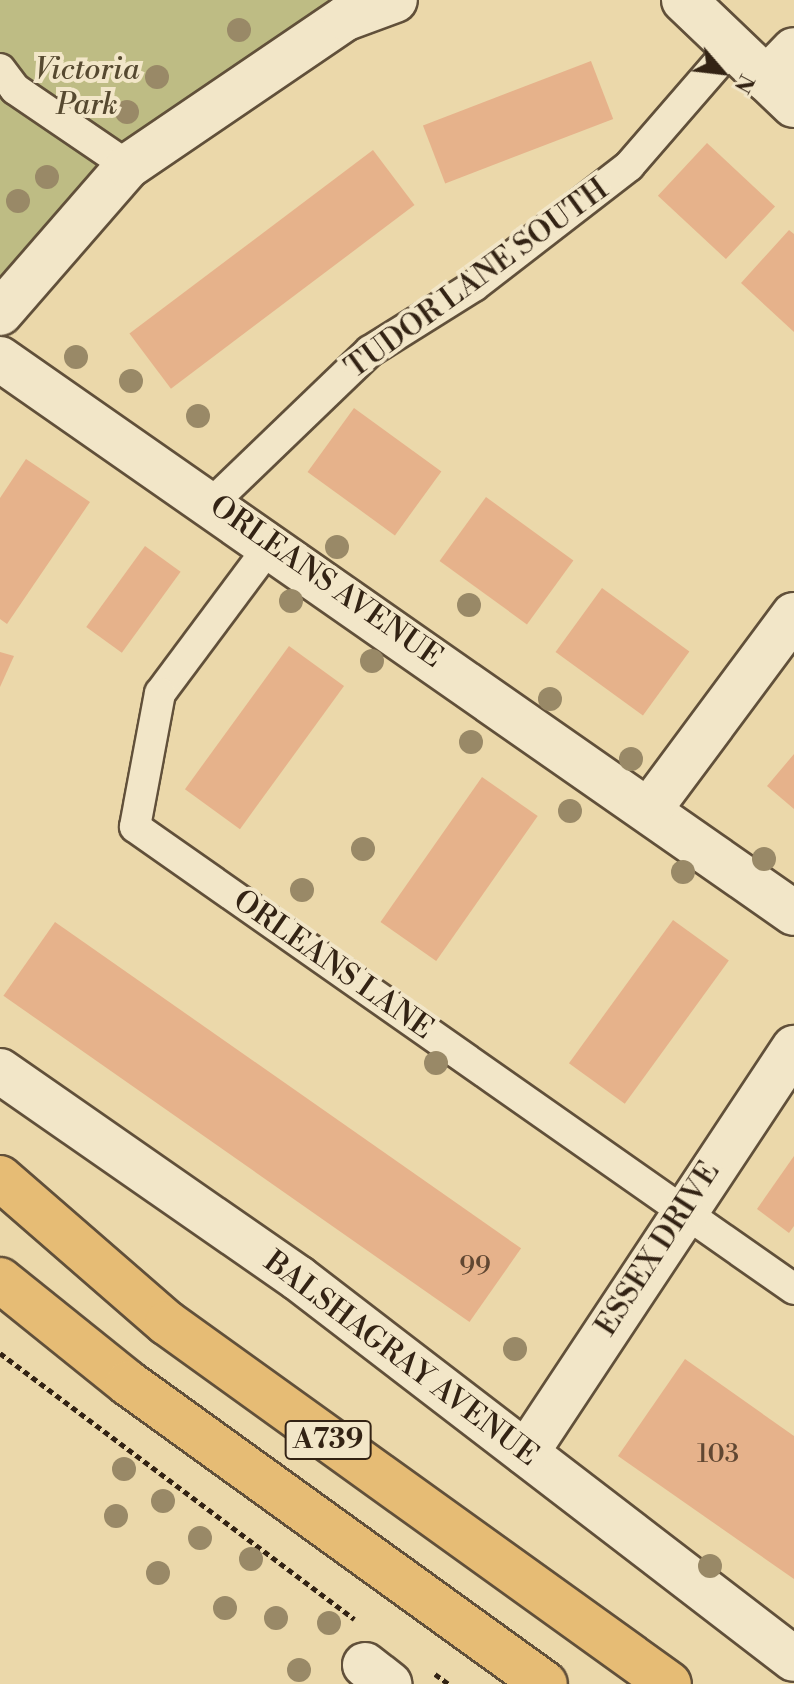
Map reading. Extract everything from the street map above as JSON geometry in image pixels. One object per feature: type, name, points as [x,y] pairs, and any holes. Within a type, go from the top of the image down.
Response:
[{"type":"main road","name":"A739","points":[[0,1178],[167,1323],[669,1684]]},
{"type":"main road","name":"A739","points":[[0,1280],[128,1383],[545,1684]]},
{"type":"street","points":[[0,313],[128,166],[346,18],[395,0]]},
{"type":"street","points":[[684,0],[733,46],[785,78]]},
{"type":"street","name":"ORLEANS AVENUE","points":[[0,359],[272,543],[794,913]]},
{"type":"street","points":[[649,810],[794,615]]},
{"type":"street","name":"ESSEX DRIVE","points":[[526,1453],[682,1209],[794,1048]]},
{"type":"street","name":"BALSHAGRAY AVENUE","points":[[0,1071],[298,1278],[794,1659]]},
{"type":"lane","name":"TUDOR LANE SOUTH","points":[[212,503],[370,351],[474,286],[629,166],[733,46]]},
{"type":"lane","points":[[0,69],[15,89],[128,166]]},
{"type":"lane","name":"ORLEANS LANE","points":[[272,543],[160,693],[135,827],[794,1289]]},
{"type":"path","points":[[0,1353],[358,1622]]},
{"type":"path","points":[[392,1672],[449,1684]]},
{"type":"green space","name":"Victoria Park","points":[[0,0],[395,0],[128,166],[0,313]]},
{"type":"building","points":[[591,61],[613,119],[445,183],[423,126]]},
{"type":"building","points":[[707,143],[775,206],[726,259],[658,196]]},
{"type":"building","points":[[373,150],[415,205],[171,389],[129,334]]},
{"type":"building","points":[[789,230],[794,234],[794,332],[741,283]]},
{"type":"building","points":[[354,408],[441,471],[395,535],[308,472]]},
{"type":"building","points":[[26,459],[90,502],[7,624],[0,619],[0,498]]},
{"type":"building","points":[[486,497],[573,560],[527,624],[440,561]]},
{"type":"building","points":[[145,546],[181,572],[122,653],[86,627]]},
{"type":"building","points":[[602,588],[689,651],[643,715],[556,652]]},
{"type":"building","points":[[289,646],[344,686],[240,829],[185,789]]},
{"type":"building","points":[[0,652],[14,656],[0,687]]},
{"type":"building","points":[[794,754],[794,809],[767,786]]},
{"type":"building","points":[[482,777],[538,816],[436,961],[380,922]]},
{"type":"building","points":[[673,920],[729,961],[625,1104],[569,1063]]},
{"type":"building","points":[[55,922],[521,1248],[469,1322],[3,996]]},
{"type":"building","points":[[794,1156],[794,1226],[789,1233],[757,1209]]},
{"type":"building","points":[[685,1359],[794,1436],[794,1579],[618,1456]]}]
